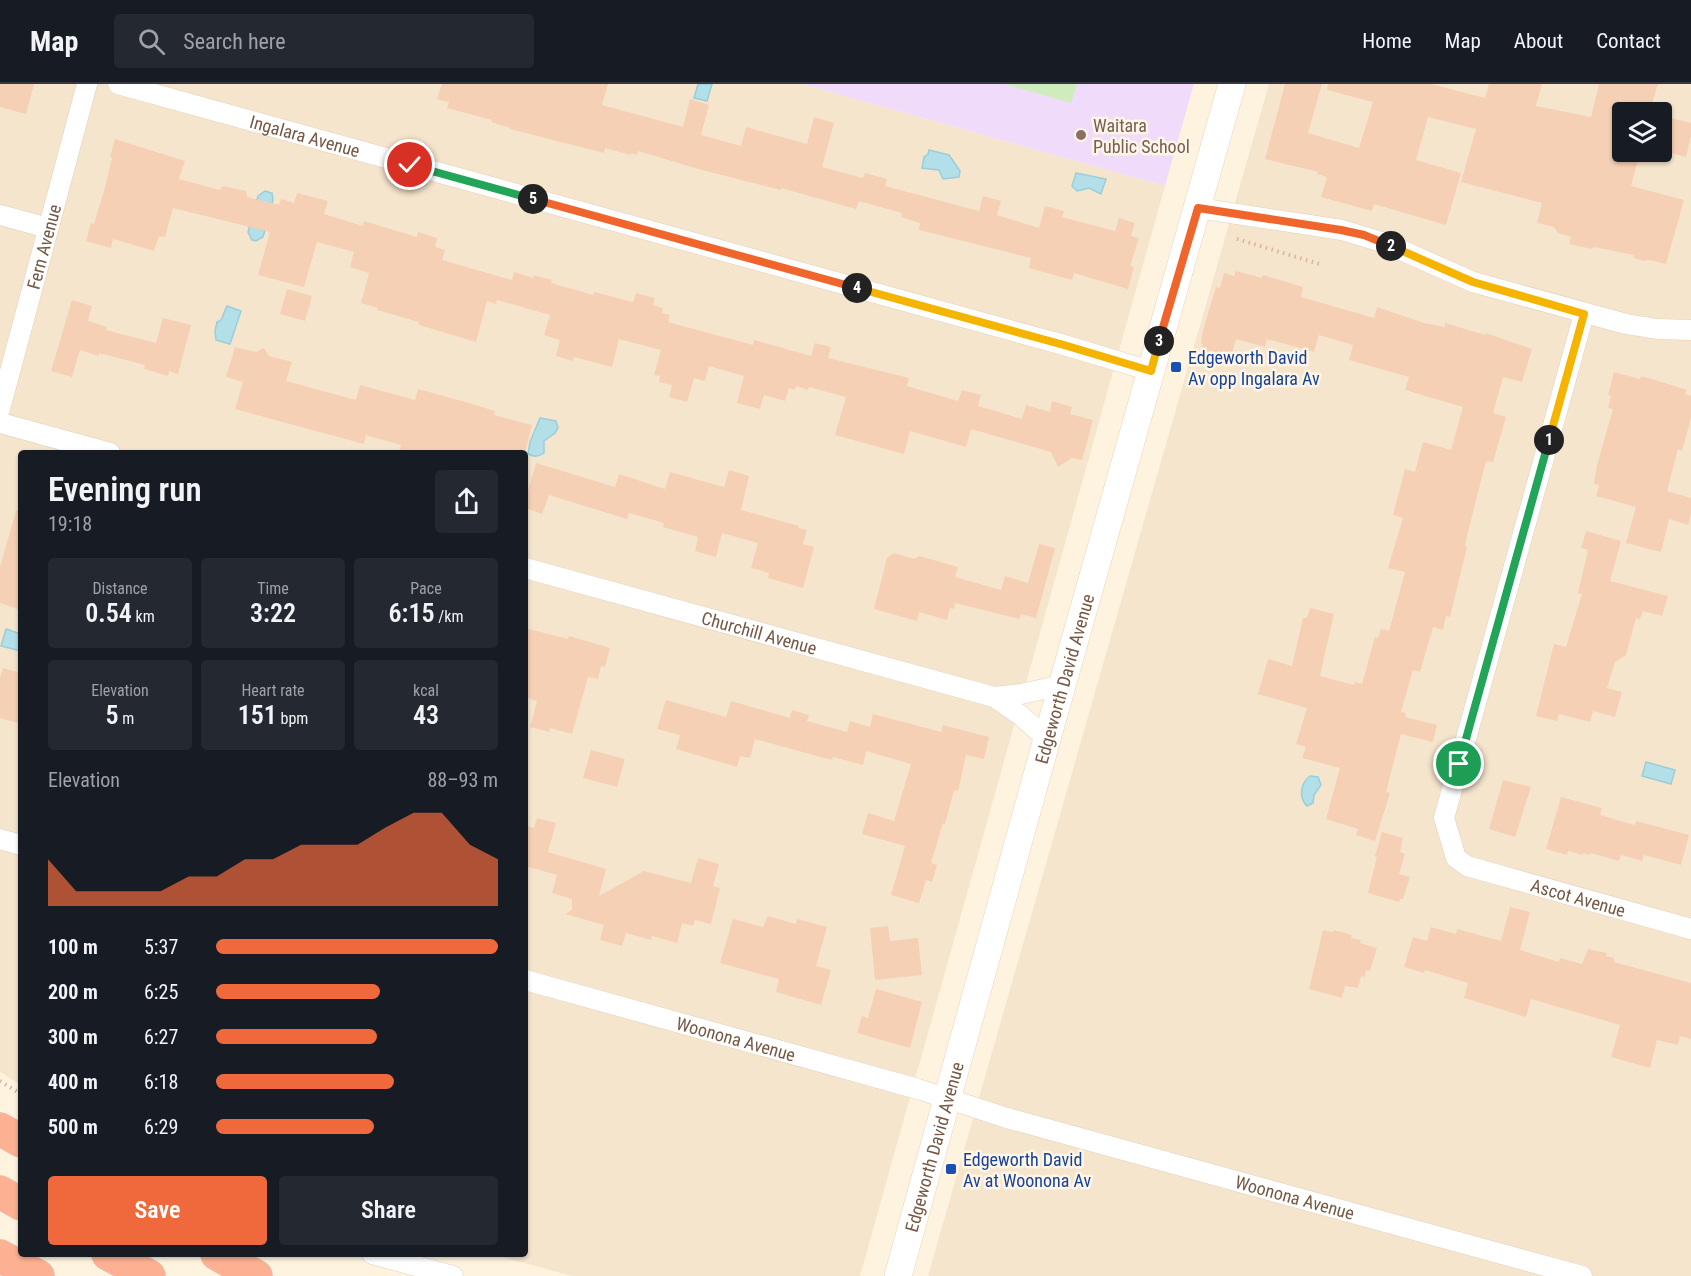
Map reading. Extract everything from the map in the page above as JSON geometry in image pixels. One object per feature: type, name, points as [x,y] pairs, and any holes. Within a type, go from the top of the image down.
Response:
[{"type":"highway","points":[[0,1128],[18,1139]]},
{"type":"highway","points":[[0,1192],[18,1202]]},
{"type":"highway","points":[[0,1256],[38,1276]]},
{"type":"highway","points":[[114,1257],[149,1276]]},
{"type":"highway","points":[[223,1257],[256,1276]]},
{"type":"main road","name":"Edgeworth David Avenue","points":[[898,1276],[1232,84]]},
{"type":"street","name":"Fern Avenue","points":[[0,409],[87,84]]},
{"type":"street","name":"Ingalara Avenue","points":[[118,84],[1151,371]]},
{"type":"street","points":[[1198,208],[1364,235],[1473,282],[1584,314],[1636,326],[1691,330]]},
{"type":"street","points":[[0,215],[48,228]]},
{"type":"street","name":"Ascot Avenue","points":[[1584,314],[1444,818],[1456,858],[1467,866],[1691,929]]},
{"type":"street","points":[[0,423],[99,450]]},
{"type":"street","name":"Churchill Avenue","points":[[528,569],[994,697],[1047,738]]},
{"type":"street","name":"Churchill Avenue","points":[[994,697],[1062,685]]},
{"type":"street","points":[[0,839],[18,843]]},
{"type":"street","name":"Woonona Avenue","points":[[528,981],[947,1098],[1007,1118],[1538,1271],[1582,1276]]},
{"type":"street","points":[[383,1257],[453,1276]]},
{"type":"path","points":[[1237,239],[1323,265]]},
{"type":"path","points":[[0,1081],[18,1092]]},
{"type":"shaded area","points":[[0,84],[802,84],[1165,186],[860,1276],[572,1276],[503,1257],[528,1257],[528,450],[18,450],[18,1083],[0,1072]]},
{"type":"shaded area","name":"Waitara Public School","points":[[802,84],[1194,84],[1165,186]]},
{"type":"shaded area","points":[[1269,84],[1691,84],[1691,1276],[928,1276]]},
{"type":"green space","points":[[1005,84],[1077,84],[1071,103]]},
{"type":"water","points":[[698,84],[712,84],[707,101],[694,98]]},
{"type":"water","points":[[929,150],[949,155],[960,171],[959,177],[943,179],[939,170],[922,168],[924,157]]},
{"type":"water","points":[[1076,173],[1106,179],[1101,194],[1089,188],[1077,191],[1072,186]]},
{"type":"water","points":[[265,191],[272,193],[273,200],[263,237],[256,241],[252,240],[248,232],[258,196]]},
{"type":"water","points":[[227,306],[241,311],[230,344],[216,340],[215,331],[217,322],[221,320]]},
{"type":"water","points":[[540,418],[556,421],[558,428],[544,441],[544,453],[535,456],[528,454],[530,442]]},
{"type":"water","points":[[6,629],[18,633],[18,650],[1,646]]},
{"type":"water","points":[[1646,762],[1675,770],[1671,784],[1642,776]]},
{"type":"water","points":[[1310,776],[1318,777],[1321,785],[1314,795],[1313,803],[1307,806],[1302,798],[1302,790],[1304,782]]},
{"type":"building","points":[[0,84],[34,84],[26,114],[0,107]]},
{"type":"building","points":[[442,84],[608,84],[602,105],[683,127],[690,99],[709,105],[701,135],[741,146],[746,127],[807,144],[814,117],[834,123],[822,167],[863,178],[865,173],[887,179],[885,186],[979,211],[983,196],[1001,201],[997,215],[1039,228],[1045,206],[1064,211],[1062,217],[1115,231],[1119,218],[1135,223],[1131,236],[1139,238],[1130,266],[1134,267],[1128,289],[1074,273],[1072,280],[1029,268],[1031,258],[919,230],[920,223],[901,217],[902,213],[859,201],[856,209],[781,188],[781,190],[702,170],[638,151],[637,155],[631,153],[631,155],[605,148],[604,153],[510,129],[491,122],[492,120],[447,108],[449,102],[437,99]]},
{"type":"building","points":[[1285,84],[1322,84],[1308,133],[1359,148],[1373,102],[1327,90],[1328,84],[1431,84],[1485,98],[1489,84],[1542,84],[1536,106],[1591,117],[1599,84],[1658,84],[1653,102],[1612,102],[1612,162],[1637,162],[1631,186],[1684,200],[1666,264],[1650,260],[1644,261],[1634,258],[1634,255],[1569,244],[1571,237],[1558,233],[1554,227],[1537,223],[1542,203],[1461,182],[1476,129],[1428,117],[1416,160],[1461,173],[1446,225],[1374,204],[1372,211],[1321,197],[1327,177],[1317,174],[1318,172],[1265,159]]},
{"type":"building","points":[[1672,118],[1691,123],[1691,136],[1686,157],[1672,153]]},
{"type":"building","points":[[115,139],[185,161],[179,179],[220,190],[223,186],[246,191],[247,197],[279,205],[281,199],[294,203],[297,193],[328,201],[324,214],[363,226],[364,221],[417,237],[418,232],[437,238],[435,247],[445,250],[442,260],[512,280],[514,272],[533,278],[534,275],[552,280],[551,283],[593,295],[594,292],[633,302],[636,293],[655,298],[653,305],[663,308],[662,313],[670,315],[668,322],[753,345],[754,340],[811,356],[815,343],[831,347],[828,358],[909,378],[907,386],[958,401],[962,390],[981,395],[978,406],[1022,419],[1026,405],[1050,412],[1052,401],[1072,407],[1070,414],[1093,420],[1082,460],[1072,458],[1058,467],[1051,452],[971,429],[966,447],[910,431],[904,454],[835,435],[846,397],[809,387],[808,390],[796,386],[795,390],[789,388],[785,401],[764,395],[760,409],[737,403],[744,376],[709,366],[705,381],[694,378],[687,402],[669,397],[672,385],[659,382],[660,376],[654,375],[661,350],[619,339],[612,367],[574,357],[573,361],[556,356],[560,340],[544,335],[550,315],[497,300],[496,304],[487,301],[476,342],[419,325],[419,322],[361,303],[369,273],[350,267],[354,252],[317,242],[304,287],[258,275],[270,232],[173,208],[165,237],[159,236],[154,251],[113,239],[111,248],[86,241],[91,223],[94,224],[105,187]]},
{"type":"building","points":[[1236,271],[1262,278],[1263,275],[1303,287],[1301,297],[1374,318],[1377,307],[1424,323],[1445,327],[1445,323],[1485,335],[1486,333],[1532,349],[1522,382],[1503,377],[1493,413],[1506,417],[1493,462],[1486,461],[1450,617],[1446,616],[1443,630],[1433,627],[1420,672],[1413,670],[1401,712],[1406,713],[1405,717],[1437,725],[1433,742],[1401,734],[1386,792],[1390,793],[1375,841],[1356,835],[1358,829],[1326,819],[1340,768],[1302,758],[1306,747],[1296,744],[1307,708],[1258,694],[1268,659],[1292,666],[1303,618],[1307,618],[1310,608],[1334,614],[1320,676],[1354,685],[1355,682],[1362,684],[1375,637],[1378,638],[1381,629],[1389,631],[1405,572],[1388,568],[1403,518],[1393,515],[1405,469],[1415,472],[1423,442],[1451,450],[1463,407],[1405,390],[1409,377],[1349,360],[1353,345],[1319,335],[1314,352],[1267,339],[1265,347],[1236,339],[1229,364],[1199,356],[1203,344],[1201,343],[1203,330],[1216,287],[1220,288],[1224,273],[1234,276]]},
{"type":"building","points":[[287,289],[312,296],[305,321],[280,314]]},
{"type":"building","points":[[72,300],[92,306],[88,321],[107,327],[106,330],[156,343],[163,318],[191,325],[178,374],[169,371],[168,376],[144,369],[145,365],[80,350],[72,377],[51,371]]},
{"type":"building","points":[[235,347],[256,352],[264,348],[269,356],[292,362],[286,381],[356,400],[360,385],[415,400],[418,389],[495,411],[494,415],[532,425],[526,450],[400,450],[401,445],[366,435],[364,444],[235,409],[243,382],[226,377]]},
{"type":"building","points":[[1614,372],[1665,383],[1687,390],[1685,394],[1691,396],[1691,418],[1682,451],[1678,449],[1667,491],[1691,498],[1691,514],[1688,525],[1669,519],[1661,552],[1626,543],[1636,507],[1596,496],[1599,485],[1594,484],[1597,465],[1613,409],[1608,408],[1611,396],[1608,395]]},
{"type":"building","points":[[536,463],[615,487],[619,474],[665,489],[670,472],[724,487],[729,470],[749,476],[741,510],[807,530],[803,544],[814,547],[803,588],[768,578],[769,573],[751,568],[758,543],[722,533],[716,557],[695,551],[698,537],[663,527],[664,523],[629,513],[627,519],[549,495],[542,514],[528,509],[528,491]]},
{"type":"building","points":[[16,511],[18,511],[18,609],[0,603],[0,567]]},
{"type":"building","points":[[1586,531],[1621,541],[1610,581],[1668,596],[1662,616],[1643,611],[1640,619],[1636,618],[1626,655],[1615,662],[1607,688],[1622,692],[1615,717],[1593,711],[1590,722],[1559,714],[1557,721],[1536,716],[1554,644],[1566,647],[1582,594],[1578,593],[1588,550],[1581,548]]},
{"type":"building","points":[[1039,544],[1055,548],[1036,618],[1021,614],[1019,619],[955,603],[954,609],[950,608],[947,620],[919,612],[917,621],[874,609],[887,558],[894,553],[914,559],[919,556],[958,567],[955,577],[1001,590],[1005,576],[1028,583]]},
{"type":"building","points":[[528,629],[568,639],[569,636],[610,648],[605,667],[601,666],[598,679],[588,677],[572,734],[550,728],[549,732],[530,727],[537,701],[528,698]]},
{"type":"building","points":[[3,668],[18,672],[18,723],[0,718],[0,678]]},
{"type":"building","points":[[666,700],[726,717],[731,701],[790,718],[792,710],[809,715],[807,721],[847,732],[850,721],[870,727],[873,714],[941,732],[943,725],[989,737],[984,759],[966,755],[958,791],[954,790],[931,863],[937,865],[932,882],[926,880],[919,903],[891,895],[905,846],[862,834],[868,813],[894,821],[911,764],[866,751],[863,765],[833,757],[832,760],[755,739],[750,758],[740,756],[737,767],[676,749],[680,735],[657,729]]},
{"type":"building","points":[[591,750],[625,759],[617,787],[583,778]]},
{"type":"building","points":[[1503,780],[1531,787],[1515,837],[1489,829]]},
{"type":"building","points":[[1561,797],[1602,808],[1600,815],[1635,825],[1636,821],[1689,835],[1681,865],[1644,855],[1642,861],[1621,855],[1619,861],[1590,853],[1589,855],[1583,853],[1583,855],[1568,851],[1567,855],[1546,849]]},
{"type":"building","points":[[537,818],[556,823],[548,852],[606,869],[599,896],[644,871],[691,883],[698,858],[719,864],[713,886],[720,888],[711,924],[695,920],[693,926],[682,923],[677,943],[652,936],[651,940],[626,933],[622,946],[600,940],[604,925],[565,914],[572,910],[572,899],[552,893],[557,875],[528,867],[528,826],[534,828]]},
{"type":"building","points":[[1382,832],[1403,838],[1400,852],[1405,854],[1399,874],[1410,877],[1403,899],[1399,902],[1368,893]]},
{"type":"building","points":[[1510,907],[1530,912],[1520,950],[1559,962],[1560,958],[1582,964],[1588,949],[1607,953],[1606,956],[1614,958],[1614,962],[1691,983],[1691,1039],[1680,1036],[1678,1045],[1657,1040],[1650,1068],[1611,1057],[1620,1025],[1531,999],[1526,1017],[1464,998],[1468,983],[1425,970],[1424,973],[1404,967],[1413,937],[1427,941],[1431,927],[1456,934],[1457,929],[1501,941]]},
{"type":"building","points":[[768,916],[796,924],[797,919],[827,927],[816,966],[831,970],[821,1005],[776,992],[779,979],[720,963],[733,919],[763,927]]},
{"type":"building","points":[[888,926],[890,941],[918,938],[922,975],[875,980],[870,928]]},
{"type":"building","points":[[1323,930],[1333,932],[1334,930],[1352,935],[1351,938],[1361,940],[1360,943],[1377,948],[1370,971],[1366,970],[1365,977],[1361,976],[1358,988],[1345,986],[1342,998],[1309,989]]},
{"type":"building","points":[[876,989],[922,1002],[910,1048],[857,1033],[862,1016],[868,1018]]},
{"type":"place","name":"Waitara Public School","points":[[1081,135]]},
{"type":"place","name":"Edgeworth David Av opp Ingalara Av","points":[[1176,367]]},
{"type":"place","name":"Edgeworth David Av at Woonona Av","points":[[951,1169]]},
{"type":"route","points":[[410,165],[1151,371],[1198,208],[1364,235],[1473,282],[1584,314],[1459,764]]}]
